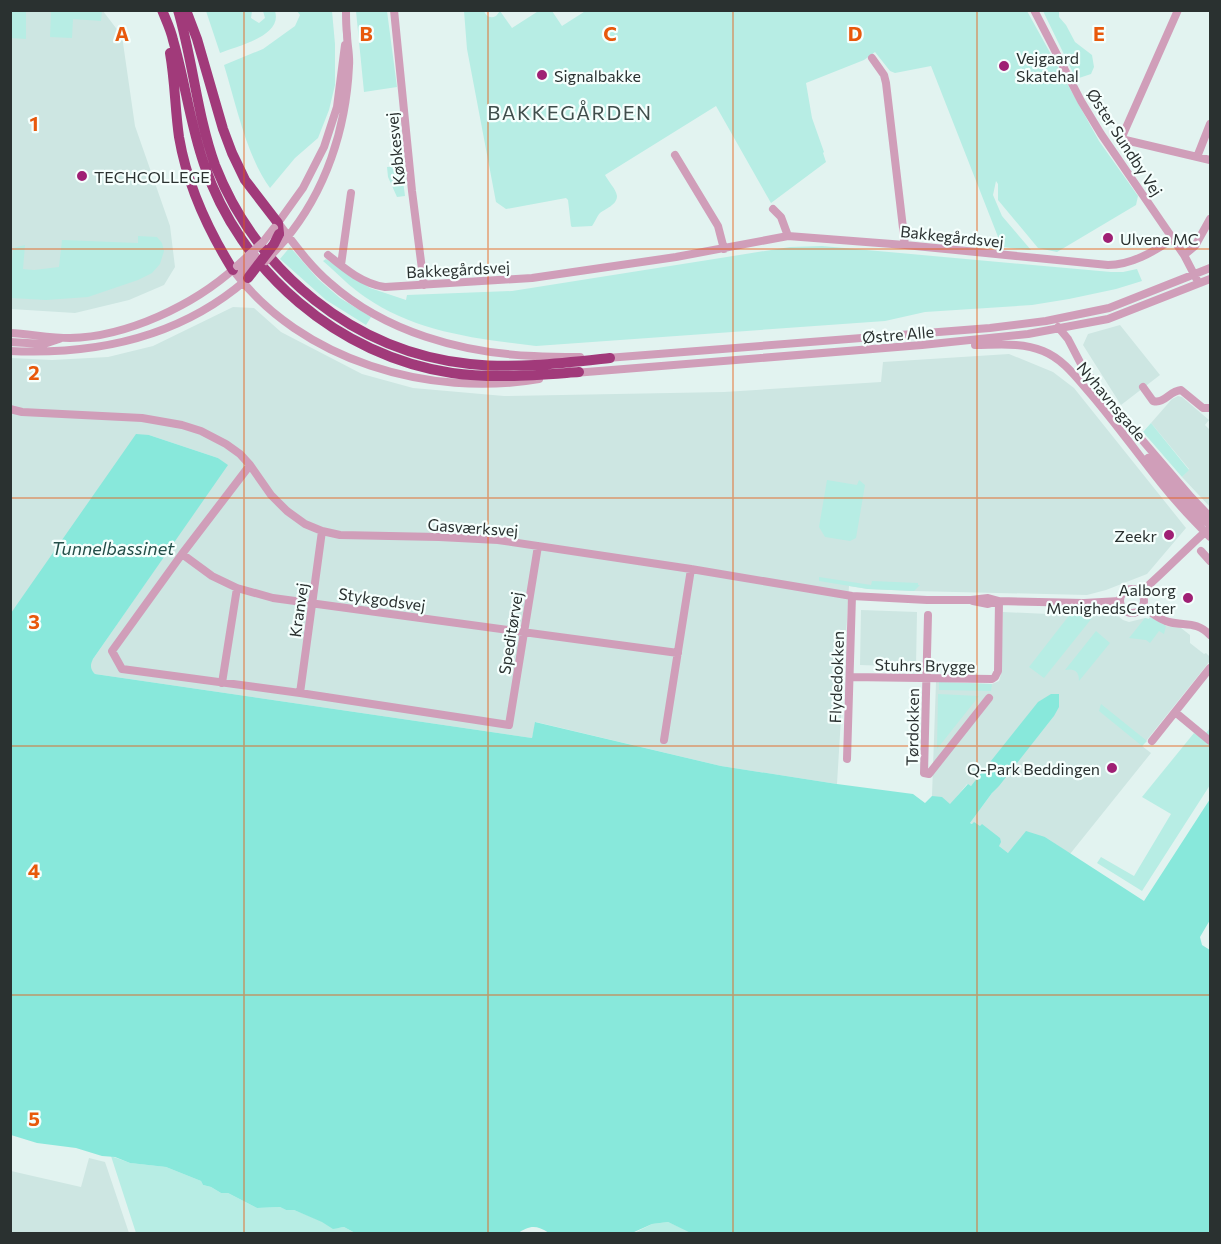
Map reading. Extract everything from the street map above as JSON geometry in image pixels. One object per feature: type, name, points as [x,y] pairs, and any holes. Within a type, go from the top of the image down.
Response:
[{"type":"highway","points":[[155,10],[169,48],[179,137],[189,176],[202,213],[235,268]]},
{"type":"highway","points":[[162,10],[173,39],[197,144],[211,184],[230,221],[248,248],[297,301],[315,316],[359,343],[380,353],[426,368],[451,373],[501,377],[579,372]]},
{"type":"highway","points":[[178,10],[208,140],[223,183],[238,214],[257,242],[287,277],[313,300],[341,319],[381,341],[447,360],[470,364],[511,365],[610,358]]},
{"type":"highway","points":[[186,10],[232,153],[245,180],[279,232],[274,244],[246,280]]},
{"type":"street","points":[[279,232],[324,147],[337,107],[346,32],[346,10]]},
{"type":"street","name":"Købkesvej","points":[[394,10],[424,285]]},
{"type":"street","name":"Øster Sundby Vej","points":[[1034,10],[1101,134],[1184,255],[1199,284]]},
{"type":"street","points":[[1178,10],[1121,139],[1210,160]]},
{"type":"street","points":[[10,333],[63,338],[111,333],[156,317],[196,297],[279,232],[314,197],[324,179],[339,133],[344,108],[350,63],[346,32]]},
{"type":"street","points":[[872,58],[884,75],[886,83],[905,244]]},
{"type":"street","points":[[1197,157],[1210,124]]},
{"type":"street","points":[[675,155],[717,226],[724,249]]},
{"type":"street","points":[[341,265],[351,193]]},
{"type":"street","points":[[773,209],[781,217],[788,236]]},
{"type":"street","points":[[1184,255],[1195,246],[1210,219]]},
{"type":"street","name":"Østre Alle","points":[[279,232],[321,276],[351,300],[378,316],[424,336],[483,351],[533,356],[610,358],[978,329],[1047,321],[1109,308],[1210,268]]},
{"type":"street","name":"Bakkegårdsvej","points":[[327,255],[365,281],[385,287],[532,278],[676,257],[788,236],[905,244],[1118,265],[1136,259],[1173,239]]},
{"type":"street","name":"Østre Alle","points":[[235,268],[263,303],[307,336],[332,349],[383,370],[471,383],[521,382],[579,372],[1004,338],[1108,319],[1210,279]]},
{"type":"street","points":[[10,351],[85,349],[137,338],[195,314],[246,280]]},
{"type":"street","name":"Nyhavnsgade","points":[[1047,321],[1052,322],[1068,339],[1081,364],[1101,392],[1191,497],[1209,526]]},
{"type":"street","points":[[10,342],[44,344],[63,338]]},
{"type":"street","name":"Nyhavnsgade","points":[[922,345],[1020,345],[1043,351],[1073,373],[1115,422],[1179,505],[1209,526]]},
{"type":"street","points":[[1143,387],[1153,401],[1163,401],[1175,391],[1181,390],[1203,408],[1210,408]]},
{"type":"street","name":"Gasværksvej","points":[[10,409],[22,412],[162,420],[201,431],[240,454],[278,504],[305,524],[340,535],[498,540],[852,596],[971,600],[988,604],[999,601],[1120,602]]},
{"type":"street","points":[[250,465],[112,651],[122,669],[300,693]]},
{"type":"street","points":[[1141,592],[1209,526]]},
{"type":"street","name":"Kranvej","points":[[300,693],[322,531]]},
{"type":"street","name":"Speditørvej","points":[[300,693],[509,724],[538,546]]},
{"type":"street","points":[[1201,551],[1210,561]]},
{"type":"street","name":"Stykgodsvej","points":[[182,554],[212,576],[237,588],[273,598],[524,633]]},
{"type":"street","points":[[664,740],[691,569]]},
{"type":"street","points":[[222,682],[237,588]]},
{"type":"street","points":[[1129,589],[1137,589],[1141,592],[1144,598],[1143,606],[1137,612],[1128,612],[1122,608],[1120,602],[1122,593],[1129,589]]},
{"type":"street","name":"Flydedokken","points":[[847,759],[852,596]]},
{"type":"street","name":"Stuhrs Brygge","points":[[850,676],[992,679],[998,671],[999,601]]},
{"type":"street","points":[[1143,606],[1163,620],[1201,627],[1210,635]]},
{"type":"street","name":"Tørdokken","points":[[928,615],[924,773],[929,774],[989,698]]},
{"type":"street","points":[[524,633],[678,653]]},
{"type":"street","points":[[1152,741],[1210,669]]},
{"type":"street","points":[[1175,712],[1210,741]]},
{"type":"shaded area","points":[[540,10],[552,11],[562,26],[587,10],[1027,11],[1099,141],[1138,196],[1136,205],[1057,252],[1038,248],[998,200],[996,181],[993,195],[1002,216],[1031,250],[1002,247],[931,66],[895,73],[890,71],[875,52],[864,60],[806,83],[812,118],[826,162],[771,203],[716,106],[605,175],[617,196],[613,204],[600,213],[592,226],[571,226],[566,198],[506,209],[496,202],[467,49],[464,11],[484,11],[487,16],[492,17],[500,11],[512,28]]},
{"type":"shaded area","name":"TECHCOLLEGE","points":[[10,11],[103,11],[122,36],[135,126],[170,226],[175,267],[164,285],[129,300],[75,313],[11,309]]},
{"type":"shaded area","points":[[10,11],[26,11],[26,39],[11,38]]},
{"type":"shaded area","points":[[51,11],[102,11],[101,21],[73,19],[72,38],[50,37]]},
{"type":"shaded area","points":[[206,11],[252,11],[251,18],[259,23],[265,18],[263,11],[275,11],[276,20],[266,33],[257,39],[220,53]]},
{"type":"shaded area","points":[[297,11],[332,11],[335,85],[329,110],[318,138],[295,158],[270,188],[248,145],[224,65],[263,49],[295,26],[300,15]]},
{"type":"shaded area","points":[[356,11],[387,11],[397,87],[364,92]]},
{"type":"shaded area","points":[[1043,11],[1059,11],[1059,17],[1075,42],[1092,55],[1094,67],[1091,74],[1076,79]]},
{"type":"shaded area","points":[[401,166],[405,196],[397,197],[388,177],[387,167]]},
{"type":"shaded area","points":[[138,236],[157,237],[164,251],[160,264],[152,273],[138,280],[88,297],[46,300],[11,298],[10,263],[12,263],[13,248],[25,245],[23,269],[34,270],[59,267],[62,240],[138,243]]},
{"type":"shaded area","points":[[822,246],[1111,272],[1137,269],[1142,281],[1116,289],[1032,305],[925,312],[885,321],[536,346],[469,337],[405,318],[365,297],[323,261],[326,259],[370,288],[406,300],[407,295],[512,291],[790,247]]},
{"type":"shaded area","points":[[290,247],[318,279],[340,298],[371,317],[366,325],[326,300],[280,259]]},
{"type":"shaded area","points":[[233,307],[254,308],[281,332],[362,374],[413,388],[504,396],[724,392],[881,382],[883,362],[1009,354],[1053,372],[1074,388],[1186,528],[1147,574],[1087,595],[914,591],[849,586],[837,784],[721,766],[536,722],[532,738],[95,674],[90,664],[93,659],[227,465],[218,458],[149,435],[11,613],[11,358],[52,360],[108,357],[153,346]]},
{"type":"shaded area","points":[[1120,325],[1160,375],[1121,405],[1083,345],[1088,334]]},
{"type":"shaded area","points":[[1178,396],[1209,420],[1205,425],[1210,430],[1210,507],[1182,477],[1189,469],[1151,423],[1172,399]]},
{"type":"shaded area","points":[[1151,423],[1189,470],[1182,477],[1143,432]]},
{"type":"shaded area","points":[[827,480],[857,485],[859,480],[865,485],[856,538],[850,541],[825,537],[819,527]]},
{"type":"shaded area","points":[[819,577],[871,585],[872,581],[918,583],[920,585],[914,591],[868,589],[819,581]]},
{"type":"shaded area","points":[[861,610],[917,612],[916,667],[860,665]]},
{"type":"shaded area","points":[[1003,612],[1070,615],[1071,613],[1114,613],[1129,622],[1150,617],[1166,626],[1181,628],[1190,635],[1190,643],[1210,657],[1210,661],[1142,746],[1151,753],[1070,854],[1045,837],[1008,853],[980,826],[970,823],[1054,716],[971,786],[967,784],[950,805],[932,796],[936,682],[992,684],[999,681]]},
{"type":"shaded area","points":[[1071,613],[1096,613],[1044,678],[1029,667]]},
{"type":"shaded area","points":[[1150,617],[1166,626],[1164,634],[1159,631],[1150,643],[1146,640],[1129,638],[1145,618]]},
{"type":"shaded area","points":[[1096,631],[1110,643],[1079,681],[1075,671],[1065,670]]},
{"type":"shaded area","points":[[939,682],[992,684],[991,691],[939,690]]},
{"type":"shaded area","points":[[938,694],[979,696],[937,749]]},
{"type":"shaded area","points":[[1101,704],[1147,741],[1142,746],[1099,711]]},
{"type":"shaded area","points":[[1210,728],[1210,785],[1142,891],[1097,863],[1101,857],[1134,876],[1171,814],[1142,797],[1194,733],[1202,738]]},
{"type":"shaded area","points":[[111,1156],[130,1163],[166,1167],[257,1208],[280,1207],[294,1210],[355,1233],[136,1233]]},
{"type":"shaded area","points":[[89,1158],[105,1162],[129,1233],[11,1233],[11,1171],[81,1187]]},
{"type":"shaded area","points":[[668,1222],[693,1233],[632,1234],[652,1224]]},
{"type":"water","name":"Tunnelbassinet","points":[[136,434],[149,435],[218,458],[228,465],[93,659],[91,667],[95,674],[532,738],[535,722],[721,766],[913,794],[925,803],[932,796],[942,797],[950,804],[968,784],[971,786],[1038,702],[1051,694],[1059,694],[1059,707],[1054,716],[970,823],[974,822],[980,826],[982,824],[1000,838],[999,846],[1008,853],[1026,831],[1045,837],[1144,901],[1210,799],[1210,920],[1200,937],[1202,945],[1210,950],[1210,1233],[693,1234],[668,1222],[652,1224],[632,1233],[549,1233],[533,1227],[517,1234],[355,1233],[344,1227],[333,1229],[294,1210],[280,1207],[257,1208],[166,1167],[130,1163],[115,1157],[102,1156],[76,1148],[37,1143],[11,1135],[11,613]]},
{"type":"place","name":"Vejgaard Skatehal","points":[[1004,66]]},
{"type":"place","name":"Signalbakke","points":[[542,75]]},
{"type":"place","name":"TECHCOLLEGE","points":[[82,176]]},
{"type":"place","name":"Ulvene MC","points":[[1108,238]]},
{"type":"place","name":"Zeekr","points":[[1169,535]]},
{"type":"place","name":"Aalborg MenighedsCenter","points":[[1188,598]]},
{"type":"place","name":"Q-Park Beddingen","points":[[1112,768]]},
{"type":"district","name":"BAKKEGÅRDEN","points":[[570,112]]}]
